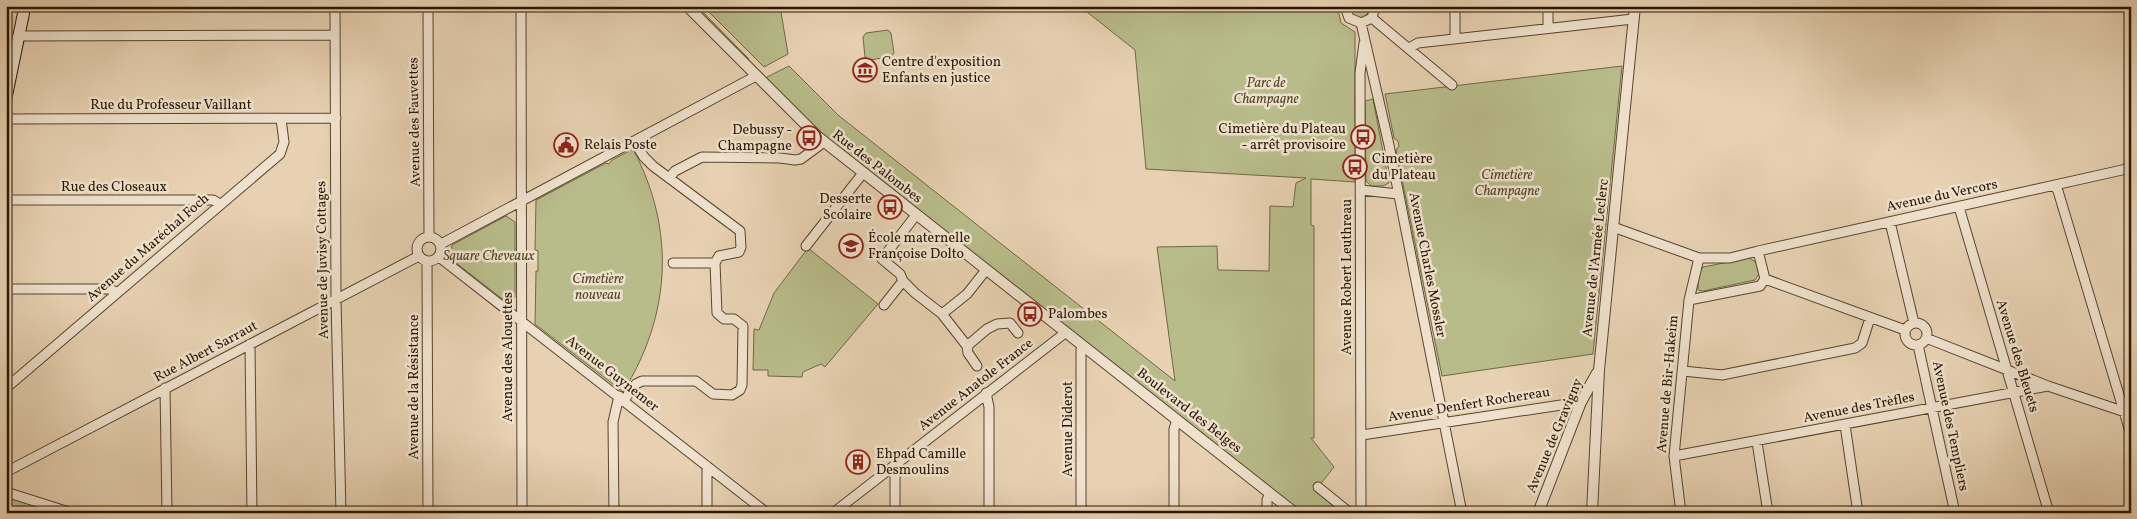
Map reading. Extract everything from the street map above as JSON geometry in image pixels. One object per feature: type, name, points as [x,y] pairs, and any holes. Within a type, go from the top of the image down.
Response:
[{"type":"main road","points":[[6,98],[10,58],[18,36],[25,6]]},
{"type":"street","name":"Avenue de Juvisy Cottages","points":[[336,6],[336,299],[341,513]]},
{"type":"street","name":"Avenue des Fauvettes","points":[[428,6],[429,237]]},
{"type":"street","name":"Avenue des Alouettes","points":[[521,6],[522,513]]},
{"type":"street","name":"Rue des Palombes","points":[[687,6],[824,142],[1065,333]]},
{"type":"street","points":[[1345,6],[1349,18],[1361,23],[1372,18]]},
{"type":"street","points":[[1372,18],[1375,6]]},
{"type":"street","points":[[1455,6],[1455,39]]},
{"type":"street","points":[[1548,6],[1548,28]]},
{"type":"street","name":"Avenue de l'Armée Leclerc","points":[[1592,513],[1599,370],[1635,6]]},
{"type":"street","points":[[1372,18],[1452,85]]},
{"type":"street","points":[[1408,48],[1418,43],[1633,19]]},
{"type":"street","name":"Avenue Charles Mossler","points":[[1361,23],[1364,42],[1375,81],[1462,513]]},
{"type":"street","points":[[18,36],[336,35]]},
{"type":"street","name":"Avenue Robert Leuthreau","points":[[1361,513],[1360,73],[1364,42]]},
{"type":"street","points":[[441,244],[756,76]]},
{"type":"street","name":"Avenue du Maréchal Foch","points":[[6,388],[280,154],[284,142],[281,118]]},
{"type":"street","name":"Rue du Professeur Vaillant","points":[[6,119],[336,118]]},
{"type":"street","points":[[614,513],[613,422],[621,398],[642,381],[696,381],[713,394],[732,395],[740,390],[742,385],[743,326],[734,319],[724,319],[717,313],[715,263],[719,256],[739,252],[741,248],[740,231],[644,157],[634,141]]},
{"type":"street","points":[[669,178],[675,171],[702,157],[780,158],[795,160],[801,159],[824,142]]},
{"type":"street","name":"Avenue du Vercors","points":[[1699,258],[1730,258],[2131,168]]},
{"type":"street","points":[[806,246],[863,174]]},
{"type":"street","points":[[2055,186],[2127,413],[2131,435]]},
{"type":"street","points":[[1361,190],[1398,194]]},
{"type":"street","name":"Rue des Closeaux","points":[[6,200],[213,200],[220,204]]},
{"type":"street","name":"Avenue des Bleuets","points":[[1958,207],[2049,513]]},
{"type":"street","points":[[916,215],[882,259],[900,274],[903,281],[942,314],[968,346],[968,353],[978,366]]},
{"type":"street","points":[[1890,222],[1914,323]]},
{"type":"street","points":[[1613,227],[1699,258]]},
{"type":"street","points":[[429,237],[438,239],[441,244],[439,257],[427,262],[419,256],[417,248],[420,241],[429,237]]},
{"type":"street","points":[[1689,300],[1760,286],[1765,279],[1758,251]]},
{"type":"street","name":"Rue Albert Sarraut","points":[[6,472],[419,256]]},
{"type":"street","name":"Avenue Guynemer","points":[[439,257],[767,513]]},
{"type":"street","name":"Avenue de Bir-Hakeim","points":[[1681,513],[1674,456],[1689,300],[1699,258]]},
{"type":"street","name":"Avenue de la Résistance","points":[[427,262],[428,513]]},
{"type":"street","points":[[673,263],[715,263]]},
{"type":"street","points":[[942,314],[967,294],[986,270]]},
{"type":"street","points":[[1765,279],[1905,330]]},
{"type":"street","points":[[884,304],[903,281]]},
{"type":"street","points":[[6,289],[110,289],[117,293]]},
{"type":"street","points":[[1683,371],[1722,375],[1855,348],[1862,343],[1870,318]]},
{"type":"street","points":[[968,346],[997,324],[1010,323],[1018,333]]},
{"type":"street","points":[[1905,330],[1914,323],[1920,323],[1926,328],[1926,338]]},
{"type":"street","points":[[1905,330],[1908,341],[1918,344],[1926,338]]},
{"type":"street","name":"Boulevard des Belges","points":[[1065,333],[1295,513]]},
{"type":"street","name":"Avenue Anatole France","points":[[833,513],[1065,333]]},
{"type":"street","points":[[1926,338],[2048,386],[2127,413]]},
{"type":"street","points":[[250,344],[252,513]]},
{"type":"street","name":"Avenue des Templiers","points":[[1918,344],[1955,513]]},
{"type":"street","name":"Avenue Diderot","points":[[1081,513],[1081,350],[1083,346]]},
{"type":"street","name":"Avenue de Gravigny","points":[[1538,513],[1581,402],[1599,370]]},
{"type":"street","name":"Avenue des Trèfles","points":[[1674,456],[1757,442],[2048,386]]},
{"type":"street","points":[[166,388],[167,513]]},
{"type":"street","points":[[986,394],[989,407],[988,513]]},
{"type":"street","name":"Avenue Denfert Rochereau","points":[[1362,435],[1581,402]]},
{"type":"street","points":[[1174,513],[1174,429],[1177,420]]},
{"type":"street","points":[[1845,425],[1858,513]]},
{"type":"street","points":[[1757,442],[1768,513]]},
{"type":"street","points":[[895,465],[895,513]]},
{"type":"street","points":[[707,513],[708,466]]},
{"type":"street","points":[[1318,487],[1350,513]]},
{"type":"street","points":[[6,492],[72,513]]},
{"type":"street","points":[[1267,513],[1267,500],[1270,493]]},
{"type":"green space","points":[[691,6],[697,6],[749,59],[746,62]]},
{"type":"green space","points":[[703,6],[780,6],[788,54],[764,67]]},
{"type":"green space","name":"Parc de Champagne","points":[[1084,6],[1337,6],[1341,23],[1355,32],[1355,182],[1311,179],[1311,225],[1314,226],[1314,438],[1311,438],[1334,467],[1315,491],[1342,513],[1300,513],[1086,344],[1071,329],[1062,327],[827,140],[765,78],[789,66],[838,115],[1175,381],[1157,247],[1217,246],[1218,270],[1269,271],[1270,206],[1293,207],[1296,183],[1306,178],[1146,169],[1135,50],[1082,8]]},
{"type":"green space","points":[[1349,6],[1369,6],[1369,11],[1364,19],[1354,19]]},
{"type":"green space","points":[[888,30],[891,33],[894,53],[891,57],[869,60],[865,57],[863,37],[866,33]]},
{"type":"green space","name":"Cimetière Champagne","points":[[1622,66],[1593,354],[1442,376],[1396,150],[1399,146],[1398,141],[1394,138],[1385,94]]},
{"type":"green space","points":[[1373,99],[1389,183],[1383,186],[1371,186],[1366,181],[1365,101]]},
{"type":"green space","name":"Cimetière nouveau","points":[[633,149],[647,180],[656,210],[661,241],[662,272],[659,303],[651,333],[639,363],[623,392],[535,324],[536,271],[538,271],[538,251],[535,250],[536,200],[606,163],[609,164],[612,160]]},
{"type":"green space","name":"Square Cheveaux","points":[[506,216],[515,222],[515,297],[505,301],[451,259],[452,245]]},
{"type":"green space","points":[[808,248],[878,304],[825,367],[821,364],[803,372],[802,377],[768,376],[768,370],[753,370],[754,329],[759,330],[774,293]]},
{"type":"green space","points":[[1749,258],[1756,262],[1759,274],[1755,280],[1703,291],[1698,290],[1698,274],[1703,267]]},
{"type":"green space","points":[[6,497],[36,506],[34,513],[6,513]]},
{"type":"place","name":"Centre d'exposition Enfants en justice","points":[[865,70]]},
{"type":"place","name":"Cimetière du Plateau - arrêt provisoire","points":[[1363,137]]},
{"type":"place","name":"Debussy - Champagne","points":[[809,138]]},
{"type":"place","name":"Relais Poste","points":[[566,145]]},
{"type":"place","name":"Cimetière du Plateau","points":[[1355,167]]},
{"type":"place","name":"Desserte Scolaire","points":[[890,207]]},
{"type":"place","name":"École maternelle Françoise Dolto","points":[[851,246]]},
{"type":"place","name":"Palombes","points":[[1030,314]]},
{"type":"place","name":"Ehpad Camille Desmoulins","points":[[858,462]]}]
